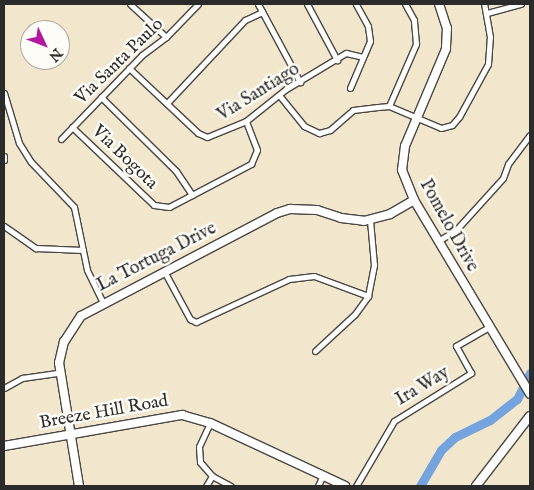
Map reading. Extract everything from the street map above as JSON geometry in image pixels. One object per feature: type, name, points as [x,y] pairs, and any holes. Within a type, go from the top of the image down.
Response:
[{"type":"street","points":[[130,4],[166,37]]},
{"type":"street","name":"Via Santa Paulo","points":[[61,139],[129,68],[166,37],[198,4]]},
{"type":"street","points":[[258,4],[300,82]]},
{"type":"street","points":[[307,4],[337,60]]},
{"type":"street","points":[[350,88],[363,57],[370,32],[356,4]]},
{"type":"street","points":[[389,106],[416,44],[414,20],[405,4]]},
{"type":"street","name":"Pomelo Drive","points":[[439,4],[446,28],[446,49],[405,146],[403,161],[407,188],[530,394]]},
{"type":"street","points":[[279,95],[304,126],[319,133],[330,130],[353,110],[389,106],[417,120],[441,128],[459,118],[488,64],[487,13],[484,4]]},
{"type":"street","points":[[487,13],[521,4]]},
{"type":"street","points":[[167,103],[245,20],[262,12]]},
{"type":"street","name":"Via Santiago","points":[[129,68],[206,137],[246,121],[265,110],[279,95],[337,60],[353,52],[363,57]]},
{"type":"street","points":[[4,93],[20,143],[27,156],[74,208],[87,270],[103,303]]},
{"type":"street","points":[[101,97],[176,171],[192,195]]},
{"type":"street","name":"Via Bogota","points":[[72,128],[154,205],[169,207],[251,164],[257,150],[246,121]]},
{"type":"street","points":[[438,241],[456,230],[503,178],[508,164],[530,135]]},
{"type":"street","name":"La Tortuga Drive","points":[[79,486],[59,373],[60,350],[71,329],[81,316],[103,303],[290,209],[317,210],[341,218],[370,220],[390,214],[414,200]]},
{"type":"street","points":[[315,351],[355,314],[368,296],[374,265],[370,220]]},
{"type":"street","points":[[4,226],[36,248],[83,250]]},
{"type":"street","points":[[164,272],[190,319],[196,322],[289,279],[314,276],[368,296]]},
{"type":"street","name":"Ira Way","points":[[356,486],[394,421],[472,373],[456,346],[490,328]]},
{"type":"street","points":[[4,388],[22,378],[59,373]]},
{"type":"street","name":"Breeze Hill Road","points":[[4,446],[171,415],[210,423],[345,486]]},
{"type":"street","points":[[476,486],[530,416]]},
{"type":"street","points":[[210,423],[199,455],[203,468],[212,476],[231,486]]},
{"type":"street","points":[[318,486],[324,475]]},
{"type":"street","points":[[206,486],[212,476]]},
{"type":"waterway","points":[[526,381],[530,373]]},
{"type":"waterway","points":[[420,486],[441,450],[455,437],[490,420],[517,399],[522,389]]}]
